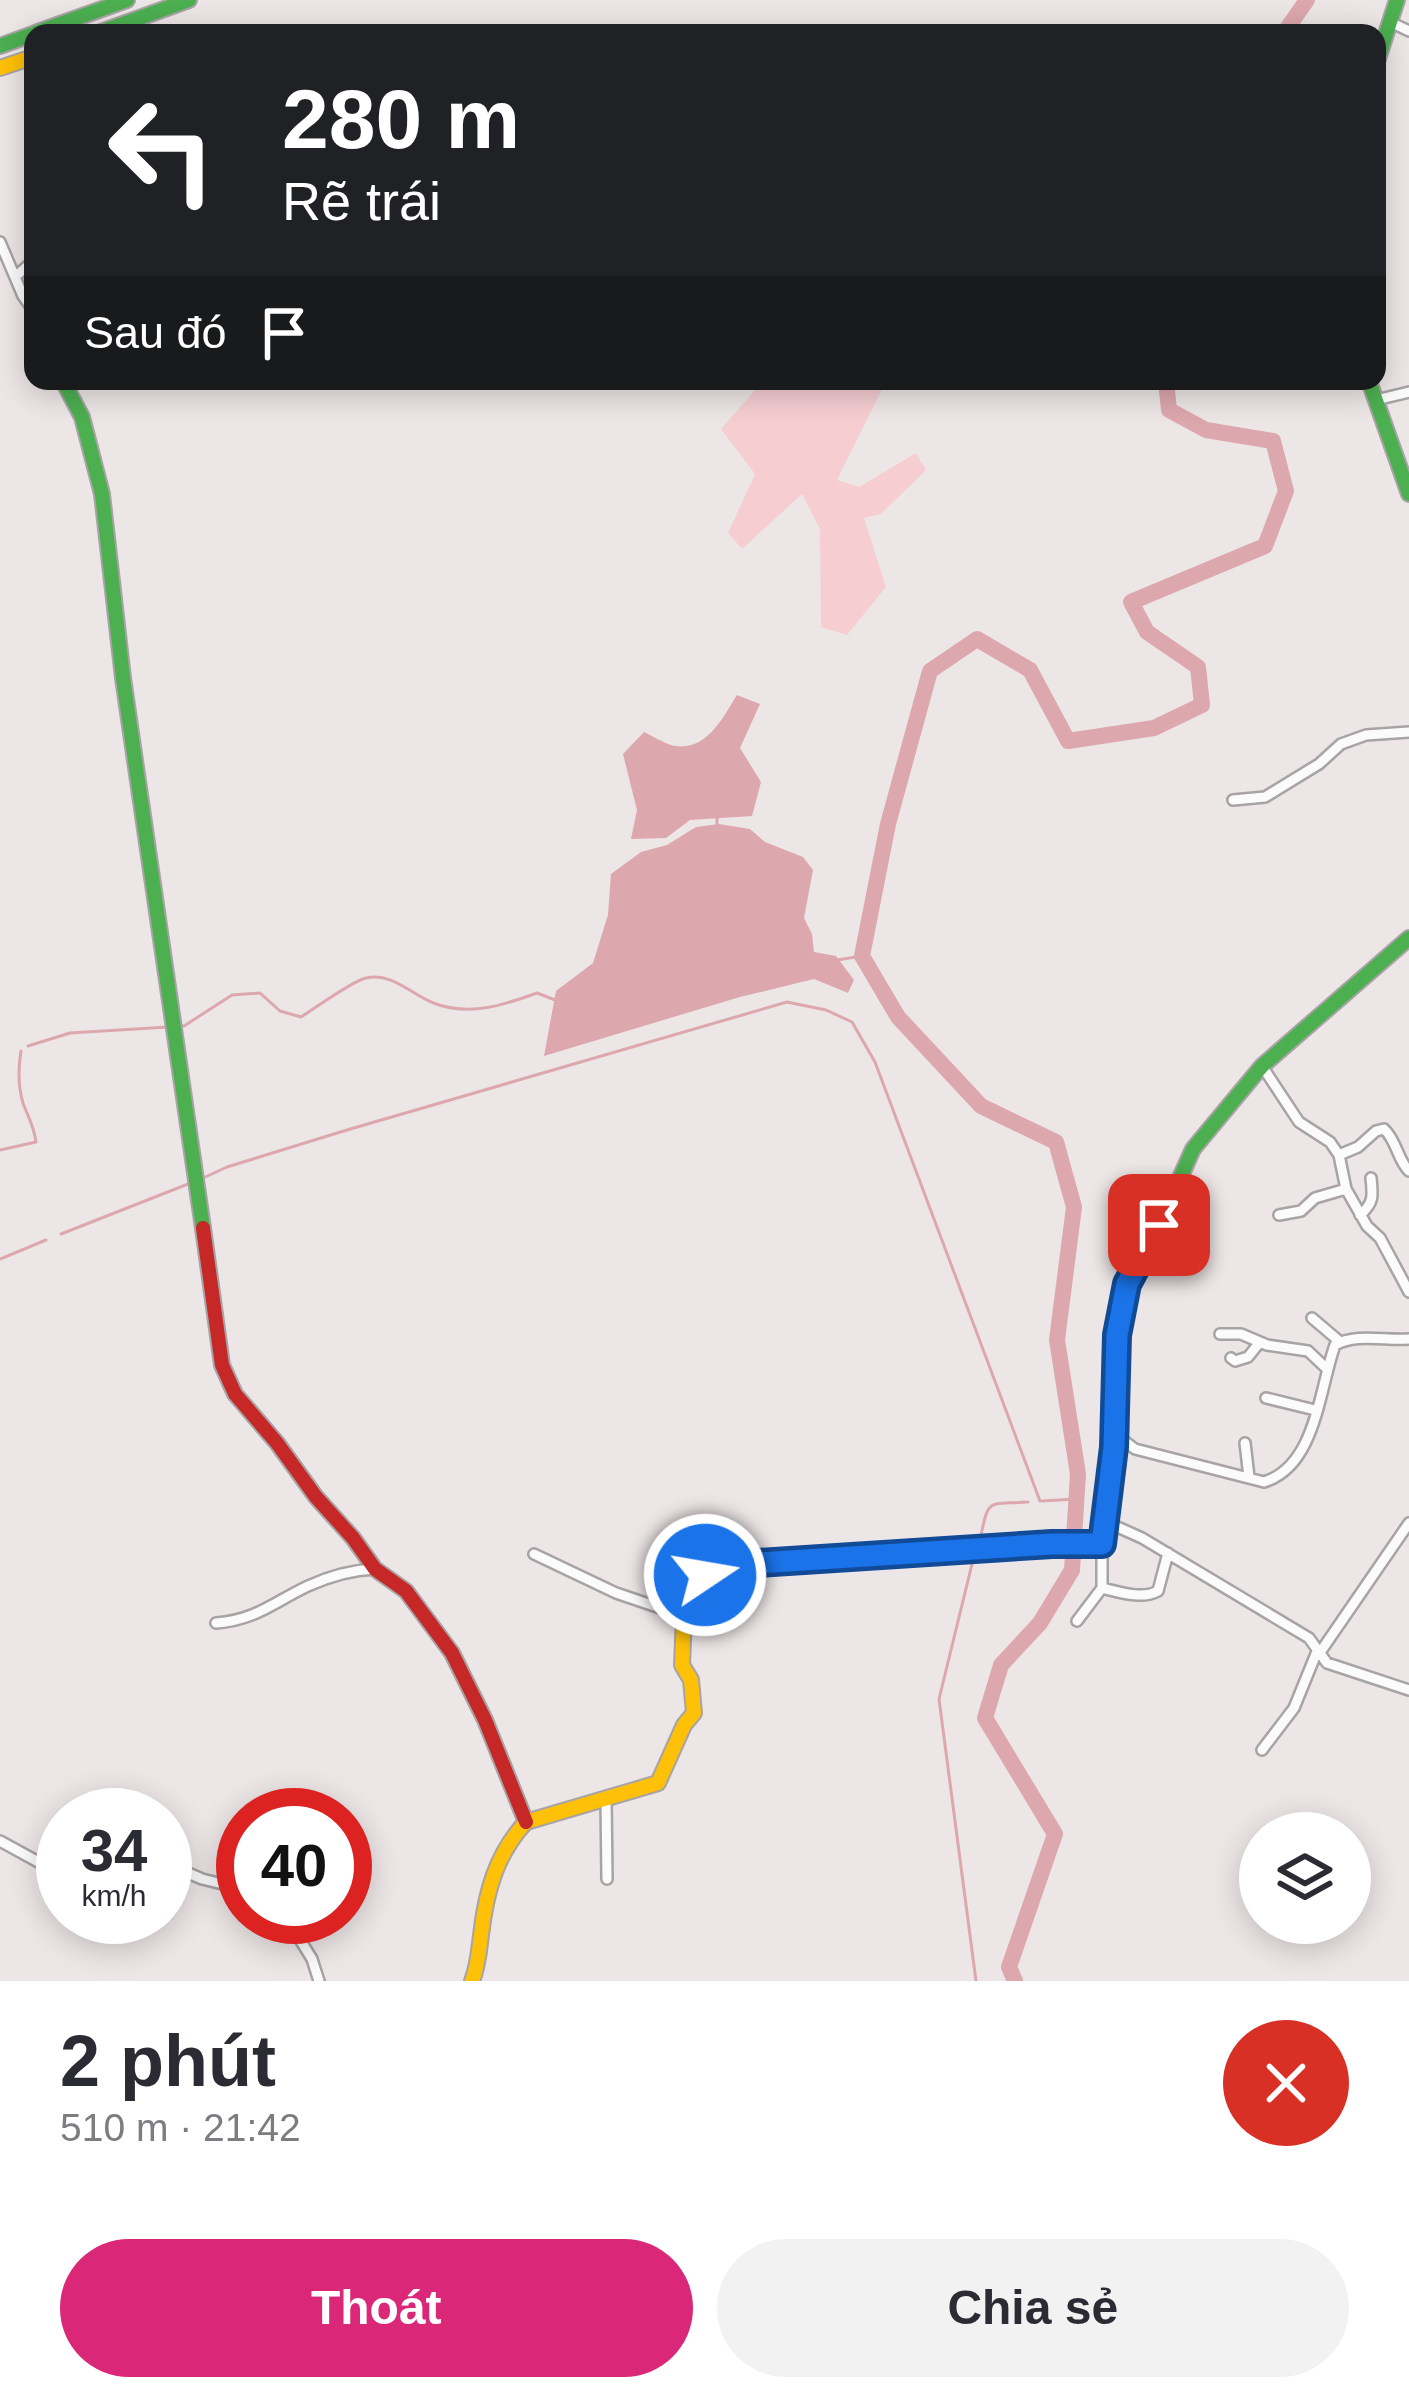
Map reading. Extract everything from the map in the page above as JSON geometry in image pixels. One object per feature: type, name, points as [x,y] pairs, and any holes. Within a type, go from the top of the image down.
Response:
[{"type":"street","points":[[60,24],[128,0]]},
{"type":"street","points":[[123,24],[189,0]]},
{"type":"street","points":[[1386,34],[1397,0]]},
{"type":"street","points":[[1390,22],[1409,31]]},
{"type":"street","points":[[0,242],[24,297]]},
{"type":"street","points":[[15,277],[24,269]]},
{"type":"street","points":[[68,390],[84,418],[103,500],[121,675],[222,1365],[235,1394],[316,1497],[376,1569],[406,1591],[452,1653],[526,1822]]},
{"type":"street","points":[[1372,390],[1409,494]]},
{"type":"street","points":[[1376,400],[1409,392]]},
{"type":"street","points":[[1233,800],[1265,797],[1319,764],[1340,744],[1366,735],[1409,732]]},
{"type":"street","points":[[1077,1621],[1102,1588],[1102,1544],[1115,1433],[1117,1335],[1127,1284],[1193,1149],[1262,1066],[1409,938]]},
{"type":"street","points":[[1262,1066],[1299,1122],[1330,1142],[1339,1155],[1346,1189],[1409,1292]]},
{"type":"street","points":[[1339,1155],[1384,1129],[1409,1171]]},
{"type":"street","points":[[1360,1215],[1373,1197],[1371,1178]]},
{"type":"street","points":[[1279,1215],[1301,1211],[1315,1198],[1346,1189]]},
{"type":"street","points":[[1312,1318],[1339,1341],[1409,1340]]},
{"type":"street","points":[[1220,1334],[1241,1334],[1309,1351],[1327,1368]]},
{"type":"street","points":[[1115,1433],[1135,1449],[1264,1481],[1288,1469],[1305,1448],[1339,1341]]},
{"type":"street","points":[[1231,1358],[1243,1360],[1260,1342]]},
{"type":"street","points":[[1266,1398],[1316,1410]]},
{"type":"street","points":[[1245,1443],[1249,1477]]},
{"type":"street","points":[[1104,1521],[1142,1538],[1309,1638],[1327,1663],[1409,1690]]},
{"type":"street","points":[[1262,1750],[1294,1708],[1319,1650],[1409,1522]]},
{"type":"street","points":[[472,1981],[492,1876],[510,1840],[526,1822],[658,1783],[683,1725],[694,1713],[691,1680],[682,1665],[684,1616],[705,1575],[701,1540]]},
{"type":"street","points":[[705,1575],[742,1564],[1102,1544]]},
{"type":"street","points":[[1102,1588],[1150,1595],[1158,1591],[1168,1553]]},
{"type":"street","points":[[534,1554],[616,1593],[684,1616]]},
{"type":"street","points":[[216,1623],[244,1619],[334,1575],[376,1569]]},
{"type":"street","points":[[606,1798],[607,1879]]},
{"type":"street","points":[[0,1841],[36,1861]]},
{"type":"street","points":[[302,1944],[319,1981]]},
{"type":"shaded area","points":[[755,390],[882,390],[837,480],[859,487],[916,453],[926,470],[881,514],[864,518],[886,587],[847,635],[821,627],[820,529],[802,494],[742,549],[728,533],[755,474],[721,429]]},
{"type":"shaded area","points":[[737,695],[760,704],[740,748],[761,782],[752,816],[690,820],[666,838],[631,839],[637,810],[623,754],[644,732],[671,745],[694,744],[711,732]]},
{"type":"shaded area","points":[[719,824],[750,829],[765,842],[803,857],[813,870],[804,918],[814,952],[836,956],[854,980],[848,993],[814,979],[544,1056],[556,991],[593,963],[608,915],[611,874],[641,852],[667,845],[696,827]]},
{"type":"waterway","points":[[1290,24],[1307,0]]},
{"type":"waterway","points":[[1015,1981],[1009,1967],[1055,1834],[985,1718],[1001,1665],[1040,1623],[1072,1570],[1078,1474],[1057,1340],[1074,1207],[1056,1142],[981,1106],[898,1017],[862,956],[888,824],[930,671],[977,639],[1030,670],[1068,741],[1154,728],[1202,705],[1198,667],[1147,632],[1131,602],[1265,546],[1286,491],[1273,441],[1206,430],[1169,410],[1167,390]]},
{"type":"waterway","points":[[717,817],[717,824]]},
{"type":"waterway","points":[[837,960],[862,956]]},
{"type":"waterway","points":[[178,1026],[232,995],[260,993],[280,1011],[301,1017],[351,985],[376,977],[394,981],[427,1000],[462,1009],[487,1008],[537,993],[555,1000]]},
{"type":"waterway","points":[[203,1178],[347,1130],[787,1002],[826,1010],[852,1022],[875,1062],[1040,1501]]},
{"type":"waterway","points":[[28,1046],[70,1033],[168,1027]]},
{"type":"waterway","points":[[0,1150],[36,1142],[20,1090],[21,1051]]},
{"type":"waterway","points":[[61,1234],[188,1184]]},
{"type":"waterway","points":[[0,1259],[46,1240]]},
{"type":"waterway","points":[[1042,1501],[1076,1499]]},
{"type":"waterway","points":[[980,1540],[992,1506],[1028,1502]]},
{"type":"waterway","points":[[973,1560],[939,1699],[976,1981]]},
{"type":"traffic: fast","points":[[60,24],[127,0]]},
{"type":"traffic: fast","points":[[123,24],[189,0]]},
{"type":"traffic: fast","points":[[1386,34],[1397,0]]},
{"type":"traffic: fast","points":[[0,46],[24,37]]},
{"type":"traffic: fast","points":[[68,390],[82,417],[102,494],[123,678],[203,1228]]},
{"type":"traffic: fast","points":[[1372,390],[1409,494]]},
{"type":"traffic: fast","points":[[707,1574],[742,1564],[1051,1543],[1102,1544],[1114,1447],[1116,1335],[1128,1284],[1193,1149],[1262,1066],[1409,938]]},
{"type":"traffic: slow","points":[[0,68],[24,60]]},
{"type":"traffic: slow","points":[[472,1981],[494,1874],[526,1822],[658,1783],[694,1713],[691,1680],[682,1665],[684,1616],[707,1574]]},
{"type":"traffic: jam","points":[[203,1228],[222,1365],[235,1394],[375,1569],[406,1591],[452,1653],[526,1822]]},
{"type":"route","points":[[705,1575],[742,1564],[1102,1544],[1114,1447],[1117,1335],[1127,1284],[1159,1225]]}]
